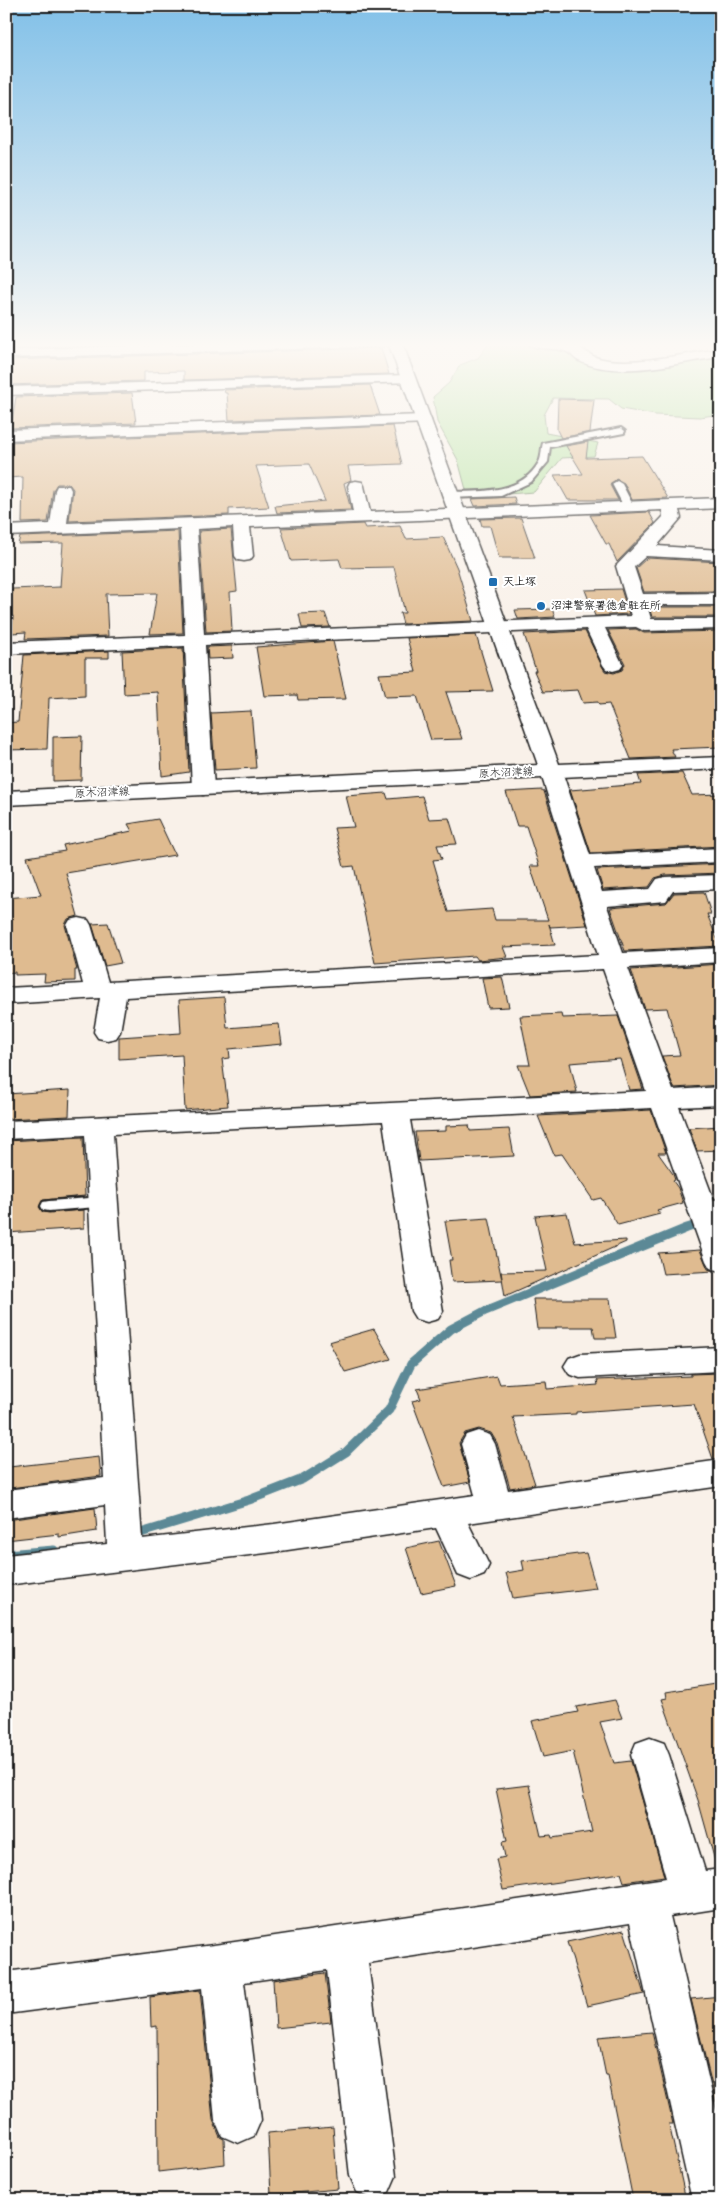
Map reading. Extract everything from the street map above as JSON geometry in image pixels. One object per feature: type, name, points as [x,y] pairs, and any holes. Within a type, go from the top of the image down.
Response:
[{"type":"street","name":"原木沼津線","points":[[6,798],[551,770],[432,445]]},
{"type":"street","points":[[356,486],[362,517]]},
{"type":"street","points":[[58,529],[63,490]]},
{"type":"street","points":[[6,531],[58,529],[110,520],[188,524],[721,503]]},
{"type":"street","points":[[670,506],[672,518],[625,566],[641,619],[644,625],[715,625]]},
{"type":"street","points":[[241,521],[244,556]]},
{"type":"street","points":[[188,524],[203,788]]},
{"type":"street","points":[[642,550],[721,555]]},
{"type":"street","points":[[636,600],[721,599]]},
{"type":"street","points":[[6,648],[642,621],[641,619]]},
{"type":"street","points":[[593,623],[613,665]]},
{"type":"street","points":[[712,1224],[661,1099],[613,961],[551,770],[721,763]]},
{"type":"street","points":[[581,862],[721,855]]},
{"type":"street","points":[[594,900],[658,896],[664,884],[717,882],[721,905]]},
{"type":"street","points":[[79,925],[106,990],[107,1032]]},
{"type":"street","points":[[6,996],[721,955]]},
{"type":"street","points":[[6,1130],[721,1096]]},
{"type":"street","points":[[395,1112],[427,1311]]},
{"type":"street","points":[[98,1126],[125,1542]]},
{"type":"street","points":[[580,1366],[721,1359]]},
{"type":"street","points":[[478,1444],[494,1505]]},
{"type":"street","points":[[6,1570],[125,1542],[446,1514],[494,1505],[721,1473]]},
{"type":"street","points":[[6,1504],[122,1490]]},
{"type":"street","points":[[446,1514],[471,1565]]},
{"type":"street","points":[[6,1992],[345,1946],[646,1902],[706,1890],[650,1755]]},
{"type":"street","points":[[646,1902],[708,2176],[716,2200]]},
{"type":"street","points":[[345,1946],[373,2176]]},
{"type":"street","points":[[221,1964],[238,2120]]},
{"type":"lane","points":[[450,495],[501,493],[528,480],[544,462],[546,445]]},
{"type":"lane","points":[[617,484],[629,507]]},
{"type":"lane","points":[[49,1206],[103,1202]]},
{"type":"green space","points":[[450,445],[597,445],[594,456],[562,458],[534,492],[468,497],[458,460]]},
{"type":"building","points":[[8,445],[397,445],[402,464],[348,466],[351,480],[344,483],[351,510],[277,513],[275,506],[325,501],[309,464],[256,466],[269,507],[229,509],[229,515],[69,521],[73,489],[69,484],[57,484],[53,490],[48,522],[22,523],[23,477],[7,478]]},
{"type":"building","points":[[588,445],[586,458],[642,456],[668,498],[632,500],[624,483],[616,479],[610,485],[618,500],[568,500],[554,475],[583,474],[566,446]]},
{"type":"building","points":[[514,497],[516,504],[475,506],[472,499]]},
{"type":"building","points":[[649,512],[655,523],[617,562],[609,544],[606,544],[590,515]]},
{"type":"building","points":[[521,518],[535,558],[499,558],[490,526],[482,526],[480,519]]},
{"type":"building","points":[[363,524],[365,528],[400,526],[406,539],[443,537],[457,568],[473,621],[403,624],[400,613],[405,613],[394,567],[342,568],[339,559],[291,561],[281,528]]},
{"type":"building","points":[[231,529],[237,591],[230,592],[232,631],[206,632],[199,531]]},
{"type":"building","points":[[178,531],[183,633],[150,634],[157,593],[106,594],[108,636],[25,639],[26,632],[12,633],[13,616],[9,616],[12,589],[60,587],[63,543],[18,544],[20,537]]},
{"type":"building","points":[[647,558],[721,562],[721,591],[644,592],[636,568]]},
{"type":"building","points":[[621,589],[629,614],[595,616],[585,590]]},
{"type":"building","points":[[649,607],[721,607],[721,619],[715,617],[652,617]]},
{"type":"building","points":[[552,609],[555,617],[518,619],[515,610]]},
{"type":"building","points":[[325,613],[330,627],[302,628],[299,614]]},
{"type":"building","points":[[636,629],[644,633],[721,631],[721,747],[671,749],[675,757],[631,759],[609,704],[599,705],[598,702],[583,703],[578,690],[543,692],[534,671],[536,671],[524,634],[585,631],[605,671],[614,673],[622,670],[625,664],[608,630]]},
{"type":"building","points":[[476,635],[493,691],[446,692],[462,739],[431,740],[417,696],[385,697],[379,674],[416,672],[407,638]]},
{"type":"building","points":[[333,641],[346,699],[298,700],[297,695],[264,696],[256,647]]},
{"type":"building","points":[[232,646],[233,658],[208,659],[207,647]]},
{"type":"building","points":[[183,648],[189,772],[162,776],[158,692],[124,694],[122,651]]},
{"type":"building","points":[[109,651],[109,658],[85,658],[85,696],[49,698],[47,749],[6,750],[6,723],[18,722],[24,655]]},
{"type":"building","points":[[251,711],[256,768],[215,770],[211,713]]},
{"type":"building","points":[[82,736],[81,780],[53,781],[53,737]]},
{"type":"building","points":[[682,773],[692,795],[721,794],[721,846],[591,853],[570,790],[641,784],[638,775]]},
{"type":"building","points":[[544,791],[587,925],[550,927],[549,924],[555,945],[503,947],[507,957],[478,960],[475,956],[375,963],[354,866],[344,867],[334,828],[354,827],[346,796],[386,793],[388,799],[422,796],[429,819],[449,818],[457,844],[437,845],[442,859],[433,860],[448,912],[492,909],[495,920],[548,920],[530,866],[539,866],[526,826],[517,826],[506,792]]},
{"type":"building","points":[[158,819],[175,855],[66,873],[78,916],[68,919],[65,925],[77,970],[75,970],[75,981],[44,982],[45,974],[15,975],[15,972],[6,973],[6,898],[41,895],[27,857],[65,851],[63,845],[132,831],[128,824]]},
{"type":"building","points":[[721,864],[721,873],[665,875],[655,878],[649,887],[603,890],[597,870]]},
{"type":"building","points":[[704,892],[711,914],[707,914],[720,946],[625,951],[610,908],[666,903],[674,893]]},
{"type":"building","points":[[108,923],[121,963],[105,966],[92,924]]},
{"type":"building","points":[[721,964],[721,1085],[674,1088],[662,1056],[680,1055],[667,1008],[645,1009],[631,970]]},
{"type":"building","points":[[502,977],[509,1007],[488,1008],[482,978]]},
{"type":"building","points":[[224,997],[227,1028],[279,1024],[282,1044],[229,1049],[230,1058],[222,1059],[228,1106],[185,1110],[182,1055],[119,1059],[119,1037],[181,1033],[179,1000]]},
{"type":"building","points":[[561,1014],[562,1018],[618,1016],[643,1089],[629,1090],[620,1059],[570,1063],[577,1092],[530,1095],[518,1065],[530,1065],[520,1016]]},
{"type":"building","points":[[70,1090],[69,1116],[6,1119],[6,1094]]},
{"type":"building","points":[[651,1110],[666,1153],[658,1153],[673,1174],[675,1180],[673,1181],[678,1188],[683,1203],[657,1210],[660,1214],[618,1225],[601,1198],[593,1200],[562,1154],[554,1155],[538,1116]]},
{"type":"building","points":[[469,1125],[470,1131],[509,1129],[514,1156],[419,1161],[415,1132],[446,1131],[446,1126]]},
{"type":"building","points":[[721,1126],[721,1150],[697,1151],[689,1128]]},
{"type":"building","points":[[83,1137],[85,1196],[43,1200],[39,1207],[43,1212],[49,1213],[84,1210],[84,1228],[6,1233],[6,1141]]},
{"type":"building","points":[[567,1213],[575,1243],[626,1240],[626,1242],[505,1296],[501,1272],[547,1271],[535,1216]]},
{"type":"building","points":[[489,1218],[502,1280],[452,1282],[449,1260],[452,1260],[445,1221]]},
{"type":"building","points":[[700,1250],[708,1269],[714,1271],[663,1274],[658,1253]]},
{"type":"building","points":[[533,1299],[610,1299],[616,1338],[595,1338],[593,1327],[537,1329]]},
{"type":"building","points":[[374,1329],[391,1359],[345,1372],[329,1342]]},
{"type":"building","points":[[721,1373],[721,1458],[713,1459],[694,1404],[576,1412],[576,1414],[513,1417],[535,1484],[510,1488],[497,1443],[491,1433],[479,1429],[465,1433],[459,1443],[470,1482],[444,1487],[412,1401],[421,1399],[417,1389],[497,1376],[500,1384],[546,1381],[547,1389],[598,1385],[597,1380]]},
{"type":"building","points":[[99,1457],[101,1476],[10,1488],[9,1467]]},
{"type":"building","points":[[95,1508],[97,1531],[59,1537],[59,1534],[6,1540],[6,1520]]},
{"type":"building","points":[[439,1541],[456,1586],[421,1593],[406,1548]]},
{"type":"building","points":[[586,1553],[596,1588],[513,1598],[506,1573],[524,1570],[522,1561]]},
{"type":"building","points":[[721,1683],[721,1860],[715,1861],[698,1800],[662,1699],[667,1698],[666,1692]]},
{"type":"building","points":[[615,1700],[622,1718],[600,1722],[614,1763],[631,1761],[664,1876],[624,1882],[621,1873],[503,1890],[496,1859],[505,1857],[502,1842],[507,1841],[496,1789],[529,1785],[541,1836],[551,1835],[552,1838],[592,1832],[573,1751],[543,1757],[532,1721],[578,1712],[576,1707]]},
{"type":"building","points":[[624,1930],[644,1994],[587,2006],[567,1942]]},
{"type":"building","points":[[325,1973],[331,2022],[276,2028],[273,1980]]},
{"type":"building","points":[[200,1990],[213,2120],[220,2137],[224,2139],[225,2164],[158,2172],[157,2026],[151,2027],[150,1997]]},
{"type":"building","points":[[721,1996],[721,2102],[716,2102],[691,1999]]},
{"type":"building","points":[[652,2032],[673,2124],[669,2124],[686,2200],[633,2200],[608,2076],[606,2076],[598,2037]]},
{"type":"building","points":[[333,2127],[338,2189],[271,2195],[268,2133]]},
{"type":"waterway","points":[[134,1535],[249,1500],[303,1479],[346,1452],[389,1410],[411,1364],[451,1329],[485,1311],[687,1228],[721,1217]]},
{"type":"waterway","points":[[6,1554],[54,1550]]},
{"type":"place","name":"天上塚","points":[[493,582]]},
{"type":"place","name":"沼津警察署徳倉駐在所","points":[[541,606]]}]
